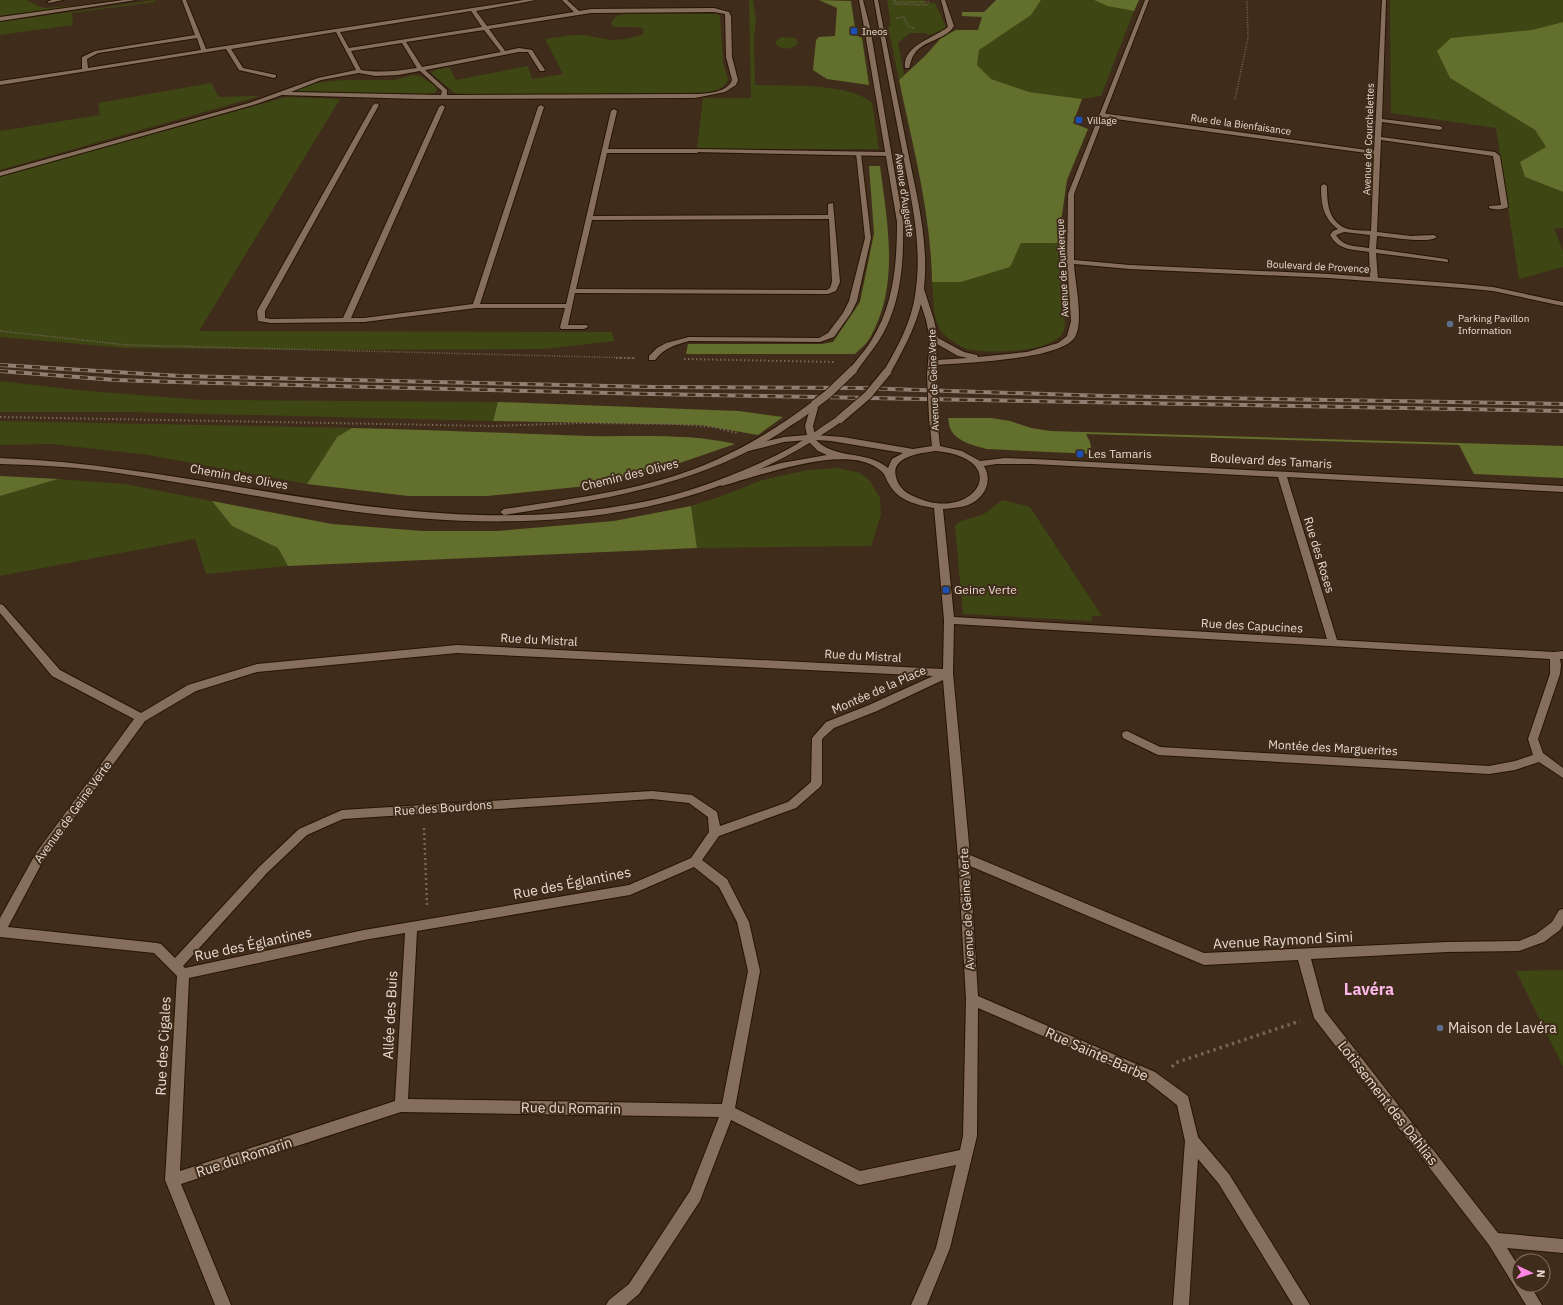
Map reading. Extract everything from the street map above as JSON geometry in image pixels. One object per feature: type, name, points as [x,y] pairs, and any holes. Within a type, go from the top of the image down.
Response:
[{"type":"street","points":[[49,2],[61,0]]},
{"type":"street","points":[[0,19],[134,0]]},
{"type":"street","points":[[184,0],[204,50]]},
{"type":"street","points":[[0,83],[204,50],[534,0]]},
{"type":"street","points":[[564,0],[578,13]]},
{"type":"street","name":"Avenue d'Auguette","points":[[746,449],[796,418],[815,404],[828,394],[853,370],[876,340],[894,296],[901,246],[900,222],[866,20],[861,0]]},
{"type":"street","name":"Avenue d'Auguette","points":[[810,437],[840,418],[868,395],[887,372],[904,343],[915,314],[920,289],[922,264],[919,224],[876,0]]},
{"type":"street","name":"Avenue de Dunkerque","points":[[932,363],[1009,357],[1046,350],[1061,345],[1071,337],[1075,321],[1070,262],[1070,194],[1147,0]]},
{"type":"street","name":"Avenue de Courchelettes","points":[[1374,279],[1372,251],[1378,153],[1384,0]]},
{"type":"street","points":[[908,67],[908,60],[914,50],[950,28],[951,26],[943,2]]},
{"type":"street","points":[[472,9],[504,52]]},
{"type":"street","points":[[283,93],[444,96],[690,96],[714,94],[725,91],[733,85],[735,80],[730,63],[727,13],[707,10],[600,10],[348,50]]},
{"type":"street","points":[[337,30],[359,71]]},
{"type":"street","points":[[85,69],[84,58],[97,52],[198,36]]},
{"type":"street","points":[[403,41],[421,69],[445,91],[444,96]]},
{"type":"street","points":[[227,47],[245,71],[274,76]]},
{"type":"street","points":[[0,174],[251,104],[320,79],[359,71],[366,74],[388,74],[519,50],[530,51],[542,70]]},
{"type":"street","points":[[376,105],[261,311],[261,319],[364,320],[476,306],[568,306]]},
{"type":"street","points":[[346,320],[442,107]]},
{"type":"street","points":[[476,306],[541,107]]},
{"type":"street","points":[[584,326],[564,327],[614,111]]},
{"type":"street","name":"Rue de la Bienfaisance","points":[[1101,115],[1378,153]]},
{"type":"street","points":[[1379,120],[1440,128]]},
{"type":"street","points":[[1378,138],[1495,154],[1497,156],[1505,207],[1491,207]]},
{"type":"street","points":[[604,151],[888,154]]},
{"type":"street","points":[[652,358],[659,349],[670,343],[689,339],[820,340],[831,335],[854,301],[868,238],[858,154]]},
{"type":"street","points":[[1324,186],[1324,204],[1326,211],[1336,225],[1344,230]]},
{"type":"street","points":[[572,291],[828,292],[833,289],[836,282],[831,204]]},
{"type":"street","points":[[589,218],[832,217]]},
{"type":"street","points":[[1434,237],[1411,238],[1344,230],[1335,232],[1333,235],[1338,242],[1351,248],[1446,261]]},
{"type":"street","name":"Boulevard de Provence","points":[[1070,262],[1130,267],[1374,279],[1493,289],[1563,304]]},
{"type":"street","name":"Avenue de Geine Verte","points":[[920,289],[930,320],[934,340],[931,375],[936,448]]},
{"type":"street","name":"Avenue de Dunkerque","points":[[934,340],[962,354],[984,359]]},
{"type":"street","points":[[810,437],[809,428],[815,404]]},
{"type":"street","name":"Chemin des Olives","points":[[810,437],[812,442],[822,450],[878,464],[886,469],[889,474]]},
{"type":"street","name":"Chemin des Olives","points":[[704,488],[786,454],[810,437]]},
{"type":"street","name":"Chemin des Olives","points":[[474,517],[597,496],[651,484],[692,471],[746,449],[770,441],[786,438],[810,437],[842,440],[910,451]]},
{"type":"street","points":[[936,448],[961,453],[973,459],[978,464],[985,477],[984,487],[977,496],[966,503],[938,507],[911,501],[900,494],[892,483],[889,474],[892,464],[900,456],[910,451],[936,448]]},
{"type":"street","name":"Chemin des Olives","points":[[0,460],[77,464],[124,470],[364,510],[432,516],[526,517],[594,513],[651,503],[793,464],[843,456]]},
{"type":"street","name":"Boulevard des Tamaris","points":[[978,464],[992,461],[1019,461],[1281,473],[1563,489]]},
{"type":"street","name":"Rue des Roses","points":[[1281,473],[1333,644]]},
{"type":"street","name":"Avenue de Geine Verte","points":[[920,1305],[943,1248],[970,1136],[972,999],[964,858],[948,674],[949,620],[938,507]]},
{"type":"street","points":[[0,607],[56,673],[140,718]]},
{"type":"street","name":"Rue des Capucines","points":[[949,620],[1333,644],[1558,655]]},
{"type":"street","name":"Rue du Mistral","points":[[140,718],[192,688],[257,668],[458,649],[948,674]]},
{"type":"street","points":[[1558,655],[1555,674],[1534,739],[1534,747],[1540,757],[1563,774]]},
{"type":"street","name":"Montée de la Place","points":[[715,833],[792,805],[816,784],[817,738],[830,726],[948,674]]},
{"type":"street","name":"Avenue de Geine Verte","points":[[0,931],[40,856],[140,718]]},
{"type":"street","name":"Montée des Marguerites","points":[[1127,735],[1158,751],[1489,770],[1515,767],[1526,764],[1540,757]]},
{"type":"street","name":"Rue des Bourdons","points":[[179,970],[263,870],[303,832],[342,815],[652,795],[692,799],[713,815],[715,833]]},
{"type":"street","points":[[614,1305],[634,1289],[695,1196],[728,1111],[754,970],[743,922],[723,883],[695,861],[715,833]]},
{"type":"street","name":"Avenue Raymond Simi","points":[[964,858],[1204,959],[1447,947],[1519,946],[1540,938],[1556,926],[1563,914]]},
{"type":"street","name":"Rue des Églantines","points":[[179,970],[364,935],[630,890],[695,861]]},
{"type":"street","name":"Allée des Buis","points":[[401,1106],[411,927]]},
{"type":"street","points":[[0,931],[157,948],[179,970]]},
{"type":"street","name":"Lotissement des Dahlias","points":[[1303,954],[1320,1014],[1494,1240],[1511,1268]]},
{"type":"street","name":"Rue des Cigales","points":[[179,970],[172,1180],[223,1305]]},
{"type":"street","name":"Rue Sainte-Barbe","points":[[972,999],[1150,1076],[1183,1101],[1192,1141],[1181,1305]]},
{"type":"street","name":"Rue du Romarin","points":[[172,1180],[401,1106],[728,1111],[859,1178],[965,1156]]},
{"type":"street","points":[[1192,1141],[1224,1179],[1302,1305]]},
{"type":"street","points":[[1494,1240],[1563,1246]]},
{"type":"street","points":[[1527,1293],[1534,1305]]},
{"type":"path","points":[[894,0],[895,2],[943,2]]},
{"type":"path","points":[[1235,99],[1248,38],[1247,0]]},
{"type":"path","points":[[891,4],[943,2]]},
{"type":"path","points":[[893,18],[904,18],[908,26],[916,29]]},
{"type":"path","points":[[0,332],[127,345],[323,352],[859,362]]},
{"type":"path","points":[[0,417],[491,426],[584,423],[676,424],[713,428],[741,434]]},
{"type":"path","points":[[423,810],[428,924]]},
{"type":"path","points":[[1160,1084],[1175,1063],[1320,1014]]},
{"type":"green space","points":[[0,0],[27,0],[40,7],[46,8],[93,4],[0,16]]},
{"type":"green space","points":[[155,0],[155,2],[72,13],[73,25],[0,35],[0,22]]},
{"type":"green space","points":[[749,0],[753,0],[756,20],[754,39],[755,85],[816,86],[849,91],[862,96],[872,103],[879,149],[697,149],[703,98],[751,98]]},
{"type":"green space","points":[[819,0],[851,1],[856,35],[862,38],[869,85],[827,79],[813,70],[816,40],[819,37],[835,36],[837,8]]},
{"type":"green space","points":[[887,0],[924,0],[925,3],[935,3],[946,27],[941,31],[928,35],[926,33],[910,33],[898,43],[904,74],[899,80],[888,26],[891,26]]},
{"type":"green space","points":[[996,0],[1041,0],[1031,15],[979,50],[977,65],[991,79],[1029,92],[1082,99],[1073,123],[1088,129],[1067,180],[1058,243],[1021,243],[1010,267],[961,282],[932,282],[931,256],[925,205],[899,80],[925,56],[942,37],[956,30],[978,30],[982,17],[962,16],[962,12],[984,12]]},
{"type":"green space","points":[[1041,0],[1094,0],[1107,6],[1134,11],[1101,96],[1082,99],[1029,92],[991,79],[977,65],[979,50],[1030,15]]},
{"type":"green space","points":[[1094,0],[1139,0],[1134,11],[1107,6]]},
{"type":"green space","points":[[1390,0],[1563,0],[1563,22],[1532,30],[1450,78],[1535,130],[1546,147],[1525,177],[1563,192],[1563,228],[1554,228],[1563,251],[1563,267],[1519,279],[1496,128],[1391,113]]},
{"type":"green space","points":[[625,14],[717,14],[720,16],[723,62],[728,80],[722,87],[715,91],[697,94],[464,94],[455,93],[431,73],[435,70],[449,67],[456,80],[528,66],[532,79],[563,74],[545,39],[585,35],[611,40],[626,39],[642,35],[644,29],[637,27],[613,27],[611,22],[617,16]]},
{"type":"green space","points":[[1563,22],[1563,192],[1525,177],[1520,162],[1546,147],[1535,130],[1450,78],[1437,51],[1451,38],[1532,30]]},
{"type":"green space","points":[[782,37],[795,38],[798,43],[793,47],[786,49],[777,46],[775,43]]},
{"type":"green space","points":[[413,75],[420,76],[437,87],[437,90],[434,93],[427,94],[293,91],[315,83],[344,80],[394,80]]},
{"type":"green space","points":[[211,83],[219,97],[260,96],[0,170],[0,131],[100,115],[98,103]]},
{"type":"green space","points":[[287,97],[340,99],[199,331],[612,332],[614,341],[544,349],[328,350],[125,348],[0,337],[0,176]]},
{"type":"green space","points":[[869,166],[880,166],[886,208],[889,252],[886,295],[880,316],[870,339],[864,346],[855,354],[686,354],[688,344],[822,344],[833,342],[860,302],[874,233]]},
{"type":"green space","points":[[1021,243],[1058,243],[1065,324],[1062,334],[1054,341],[1031,349],[1002,352],[976,351],[967,349],[947,337],[942,332],[936,321],[932,282],[961,282]]},
{"type":"green space","points":[[0,381],[77,390],[202,400],[498,402],[493,421],[127,412],[0,412]]},
{"type":"green space","points":[[498,402],[739,411],[783,417],[758,435],[701,425],[493,421]]},
{"type":"green space","points":[[948,418],[991,418],[1050,431],[1563,446],[1563,478],[1474,474],[1459,445],[1086,434],[1090,442],[1092,454],[987,449],[967,443],[958,438],[950,429]]},
{"type":"green space","points":[[0,421],[352,428],[337,437],[307,484],[148,455],[52,444],[0,445]]},
{"type":"green space","points":[[352,428],[588,436],[662,436],[699,438],[735,444],[671,466],[587,486],[487,496],[408,496],[307,484],[337,437]]},
{"type":"green space","points":[[838,468],[860,473],[870,481],[880,498],[881,515],[871,546],[697,548],[691,506],[722,496],[762,480],[808,470]]},
{"type":"green space","points":[[0,476],[58,479],[0,496]]},
{"type":"green space","points":[[58,479],[125,484],[212,501],[232,526],[278,548],[288,566],[206,574],[195,539],[0,576],[0,496]]},
{"type":"green space","points":[[1002,500],[1030,507],[1102,616],[1092,616],[1092,621],[963,614],[955,526],[960,521],[984,513]]},
{"type":"green space","points":[[212,501],[332,524],[423,531],[497,531],[614,521],[691,506],[697,548],[288,566],[278,548],[232,526]]},
{"type":"green space","points":[[1563,970],[1563,1067],[1516,971]]},
{"type":"railway","points":[[0,365],[180,376],[653,387],[859,388],[1105,396],[1563,404]]},
{"type":"railway","points":[[0,371],[116,380],[176,382],[651,394],[1563,411]]},
{"type":"place","name":"Ineos","points":[[854,31]]},
{"type":"place","name":"Village","points":[[1079,120]]},
{"type":"place","name":"Parking Pavillon Information","points":[[1450,324]]},
{"type":"place","name":"Les Tamaris","points":[[1080,454]]},
{"type":"place","name":"Geine Verte","points":[[946,590]]},
{"type":"place","name":"Maison de Lavéra","points":[[1440,1028]]},
{"type":"district","name":"Lavéra","points":[[1369,989]]}]
